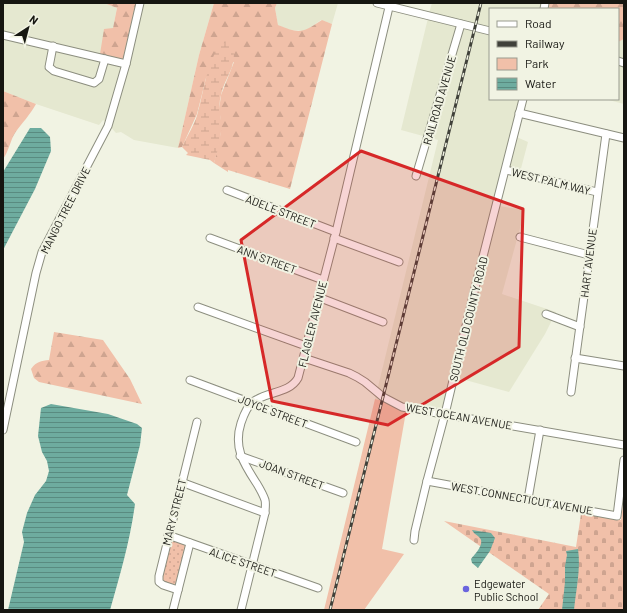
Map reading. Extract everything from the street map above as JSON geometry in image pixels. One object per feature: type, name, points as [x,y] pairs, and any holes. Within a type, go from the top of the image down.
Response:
[{"type":"street","name":"MANGO TREE DRIVE","points":[[3,430],[36,273],[42,252],[108,126],[126,64],[140,3]]},
{"type":"street","points":[[377,3],[389,4],[489,31]]},
{"type":"street","name":"FLAGLER AVENUE","points":[[252,402],[288,388],[295,384],[298,378],[335,235],[389,4]]},
{"type":"street","name":"RAILROAD AVENUE","points":[[416,176],[461,24]]},
{"type":"street","points":[[3,35],[126,64]]},
{"type":"street","points":[[53,46],[49,67],[54,71],[94,83],[99,79],[104,59]]},
{"type":"street","name":"SOUTH OLD COUNTY ROAD","points":[[414,540],[427,481],[523,100]]},
{"type":"street","points":[[519,112],[624,138]]},
{"type":"street","name":"HART AVENUE","points":[[571,392],[606,134]]},
{"type":"street","name":"WEST PALM WAY","points":[[506,170],[597,192]]},
{"type":"street","name":"ADELE STREET","points":[[227,190],[399,262]]},
{"type":"street","points":[[520,237],[589,255]]},
{"type":"street","name":"ANN STREET","points":[[210,238],[323,280]]},
{"type":"street","points":[[318,296],[383,322]]},
{"type":"street","points":[[198,307],[306,346]]},
{"type":"street","points":[[546,314],[580,327]]},
{"type":"street","name":"WEST OCEAN AVENUE","points":[[304,358],[349,373],[357,377],[392,403],[402,407],[624,445]]},
{"type":"street","points":[[575,358],[624,366]]},
{"type":"street","name":"JOYCE STREET","points":[[190,380],[356,442]]},
{"type":"street","points":[[241,610],[265,512],[265,501],[262,493],[240,456],[238,442],[244,415],[252,402]]},
{"type":"street","name":"MARY STREET","points":[[178,590],[159,582],[159,576],[197,422]]},
{"type":"street","points":[[528,499],[540,430]]},
{"type":"street","name":"JOAN STREET","points":[[240,456],[343,492]]},
{"type":"street","name":"WEST CONNECTICUT AVENUE","points":[[427,481],[617,516],[624,460]]},
{"type":"street","points":[[181,482],[265,512]]},
{"type":"street","name":"ALICE STREET","points":[[168,535],[318,588]]},
{"type":"street","points":[[173,610],[190,543]]},
{"type":"highlighted area","points":[[361,151],[523,209],[519,347],[388,425],[272,401],[241,240]]},
{"type":"shaded area","points":[[3,3],[104,3],[117,8],[113,28],[123,60],[136,3],[214,3],[199,55],[178,148],[134,140],[121,132],[116,133],[103,120],[99,125],[36,104],[3,91]]},
{"type":"shaded area","points":[[277,3],[338,3],[332,24],[321,20],[305,31],[289,30],[278,25],[275,8]]},
{"type":"shaded area","points":[[432,3],[542,3],[541,8],[489,8],[489,28],[429,13]]},
{"type":"shaded area","points":[[428,18],[489,34],[489,100],[523,100],[512,135],[528,142],[519,176],[508,172],[499,206],[525,210],[502,294],[556,312],[545,334],[509,392],[458,378],[447,415],[375,399],[438,140],[401,130]]},
{"type":"shaded area","points":[[624,39],[624,60],[619,59],[619,42]]},
{"type":"shaded area","points":[[619,64],[624,66],[624,104],[609,100],[619,100]]},
{"type":"green space","points":[[104,3],[136,3],[123,60],[100,54],[104,29],[113,28],[117,8]]},
{"type":"green space","points":[[214,3],[277,3],[275,8],[278,25],[296,31],[310,28],[322,20],[332,24],[290,189],[228,170],[228,172],[214,163],[221,132],[219,110],[221,95],[234,62],[206,78],[197,114],[182,147],[178,148],[199,55]]},
{"type":"green space","points":[[548,3],[624,3],[624,39],[619,42],[619,8],[546,8]]},
{"type":"green space","points":[[228,42],[233,44],[234,60],[220,100],[221,132],[214,163],[210,160],[186,155],[188,153],[182,147],[197,116],[206,77],[212,60],[220,44]]},
{"type":"green space","points":[[3,91],[36,104],[15,133],[3,159]]},
{"type":"green space","points":[[54,332],[103,340],[130,379],[142,404],[39,382],[34,378],[31,369],[33,366],[39,362],[49,360]]},
{"type":"green space","points":[[375,399],[407,406],[382,549],[404,554],[364,610],[324,610]]},
{"type":"green space","points":[[624,496],[624,610],[538,610],[549,594],[444,521],[576,547],[581,514],[621,520]]},
{"type":"green space","points":[[173,539],[187,546],[178,581],[175,584],[169,585],[162,580],[169,542]]},
{"type":"water","points":[[30,128],[41,128],[50,137],[51,151],[35,189],[3,250],[3,172]]},
{"type":"water","points":[[51,404],[108,414],[137,424],[142,428],[140,445],[127,495],[135,504],[133,518],[110,610],[8,610],[24,542],[22,532],[27,513],[35,495],[46,481],[49,471],[38,436],[41,408]]},
{"type":"water","points":[[472,530],[491,533],[495,538],[490,551],[478,568],[472,563],[471,559],[481,545],[481,539]]},
{"type":"water","points":[[578,549],[579,572],[574,610],[562,610],[567,555],[566,551]]},
{"type":"railway","points":[[330,610],[481,3]]},
{"type":"place","name":"Edgewater Public School","points":[[466,589]]}]
